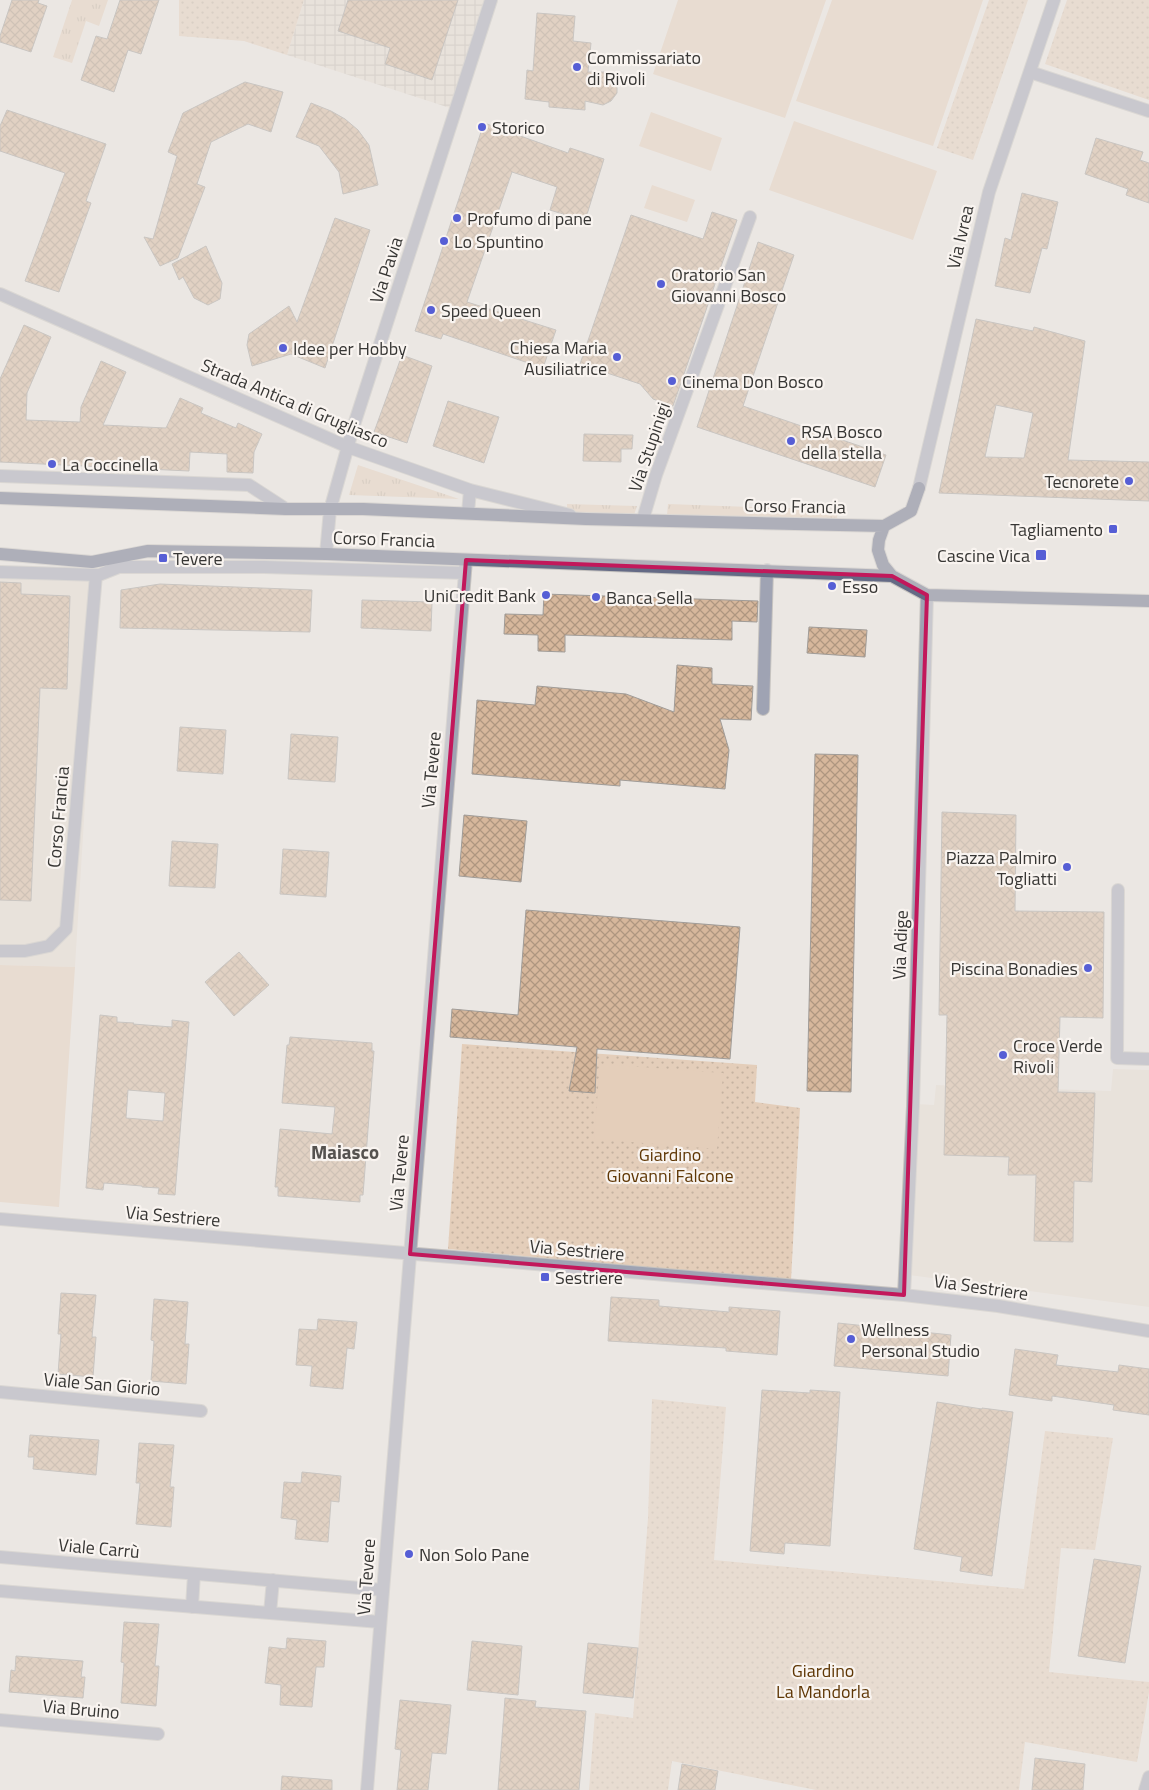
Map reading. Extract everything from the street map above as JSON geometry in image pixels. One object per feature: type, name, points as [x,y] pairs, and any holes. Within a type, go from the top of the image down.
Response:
[{"type":"main road","points":[[918,488],[911,510],[884,526],[878,540],[878,550],[883,564],[892,576],[927,595],[1149,601]]},
{"type":"main road","name":"Corso Francia","points":[[0,498],[330,510],[364,509],[586,519],[884,526]]},
{"type":"main road","name":"Corso Francia","points":[[0,554],[92,562],[148,551],[326,554],[892,576]]},
{"type":"street","name":"Via Pavia","points":[[326,554],[330,510],[348,447],[491,0]]},
{"type":"street","name":"Via Ivrea","points":[[918,488],[989,192],[1054,0]]},
{"type":"street","points":[[1030,72],[1149,111]]},
{"type":"street","name":"Via Stupinigi","points":[[643,519],[656,475],[750,217]]},
{"type":"street","name":"Strada Antica di Grugliasco","points":[[0,294],[348,447],[470,490],[586,519]]},
{"type":"street","name":"Corso Francia","points":[[0,476],[249,485],[286,508]]},
{"type":"street","points":[[468,513],[470,490]]},
{"type":"street","name":"Via Tevere","points":[[367,1790],[466,560]]},
{"type":"street","name":"Corso Francia","points":[[0,572],[96,575],[119,567],[264,567],[465,573]]},
{"type":"street","points":[[763,709],[767,570]]},
{"type":"street","name":"Corso Francia","points":[[0,950],[25,952],[48,946],[66,929],[96,575]]},
{"type":"street","name":"Via Adige","points":[[904,1294],[913,1106],[927,595]]},
{"type":"street","points":[[1118,890],[1117,1058],[1149,1059]]},
{"type":"street","name":"Via Sestriere","points":[[0,1219],[904,1294],[998,1306],[1149,1331]]},
{"type":"street","name":"Viale San Giorio","points":[[0,1392],[201,1410]]},
{"type":"street","name":"Viale Carrù","points":[[0,1557],[383,1590]]},
{"type":"street","points":[[192,1607],[194,1574]]},
{"type":"street","points":[[270,1613],[273,1580]]},
{"type":"street","points":[[0,1591],[380,1622]]},
{"type":"street","name":"Via Bruino","points":[[0,1720],[158,1734]]},
{"type":"street","points":[[1145,1790],[1149,1777]]},
{"type":"highlighted area","points":[[466,560],[892,576],[927,595],[904,1295],[410,1254]]},
{"type":"shaded area","points":[[304,0],[493,0],[456,110],[287,55]]},
{"type":"shaded area","points":[[0,570],[99,575],[75,967],[0,965]]},
{"type":"shaded area","points":[[1113,1069],[1149,1070],[1149,1307],[909,1275],[916,1104],[934,1105],[936,1085],[1111,1091]]},
{"type":"green space","points":[[72,0],[108,0],[99,26],[86,21],[72,63],[53,57]]},
{"type":"green space","points":[[179,0],[304,0],[287,55],[244,41],[179,36]]},
{"type":"green space","points":[[678,0],[826,0],[785,118],[653,74]]},
{"type":"green space","points":[[832,0],[983,0],[933,146],[796,101]]},
{"type":"green space","points":[[989,0],[1028,0],[973,160],[937,148]]},
{"type":"green space","points":[[1067,0],[1149,0],[1149,100],[1045,64]]},
{"type":"green space","points":[[651,112],[722,138],[711,171],[639,146]]},
{"type":"green space","points":[[794,121],[937,171],[913,240],[769,190]]},
{"type":"green space","points":[[652,185],[695,200],[687,222],[644,208]]},
{"type":"green space","points":[[358,465],[459,499],[349,495]]},
{"type":"green space","points":[[567,504],[637,506],[634,515],[567,514]]},
{"type":"green space","points":[[668,504],[837,510],[837,518],[667,515]]},
{"type":"green space","points":[[0,965],[75,967],[59,1207],[0,1202]]},
{"type":"green space","name":"Giardino Giovanni Falcone","points":[[462,1044],[757,1065],[755,1102],[800,1108],[791,1281],[448,1249]]},
{"type":"green space","points":[[600,1064],[723,1073],[717,1149],[594,1139]]},
{"type":"green space","name":"Giardino La Mandorla","points":[[652,1399],[726,1407],[714,1560],[1024,1589],[1045,1431],[1113,1438],[1095,1550],[1061,1548],[1049,1672],[1149,1682],[1137,1762],[1025,1742],[1019,1790],[816,1790],[672,1761],[668,1790],[589,1790],[595,1713],[633,1718],[648,1518]]},
{"type":"building","points":[[12,0],[39,0],[38,3],[47,6],[31,52],[0,42],[0,36]]},
{"type":"building","points":[[120,0],[159,0],[141,54],[128,50],[114,92],[81,80],[96,36],[107,39]]},
{"type":"building","points":[[348,0],[458,0],[432,80],[385,64],[390,48],[338,31]]},
{"type":"building","points":[[537,13],[575,16],[573,41],[591,43],[588,72],[604,72],[611,76],[617,85],[617,93],[611,101],[603,105],[585,101],[585,110],[549,107],[549,102],[525,99],[527,70],[533,71]]},
{"type":"building","points":[[245,82],[283,92],[271,132],[248,124],[211,142],[197,184],[205,187],[178,258],[160,266],[144,237],[153,239],[177,156],[168,152],[183,113]]},
{"type":"building","points":[[311,103],[345,119],[358,130],[369,145],[378,185],[343,194],[339,172],[319,146],[296,137]]},
{"type":"building","points":[[7,110],[106,144],[86,201],[91,203],[59,292],[25,281],[65,173],[0,151],[0,126]]},
{"type":"building","points":[[484,123],[568,153],[570,148],[604,159],[585,221],[550,210],[557,187],[512,172],[467,302],[556,330],[543,368],[443,334],[441,339],[415,331]]},
{"type":"building","points":[[1096,138],[1143,152],[1140,160],[1149,163],[1149,203],[1126,195],[1128,189],[1085,174]]},
{"type":"building","points":[[1022,193],[1058,202],[1047,249],[1042,248],[1030,293],[995,286],[1005,238],[1011,240]]},
{"type":"building","name":"Oratorio San Giovanni Bosco","points":[[712,212],[737,220],[673,406],[653,399],[640,384],[580,364],[631,215],[703,239]]},
{"type":"building","points":[[335,218],[370,230],[325,368],[291,354],[252,366],[247,345],[249,334],[289,306],[297,322]]},
{"type":"building","points":[[758,242],[794,255],[743,406],[886,455],[875,487],[697,427]]},
{"type":"building","points":[[206,246],[222,283],[220,299],[208,305],[194,298],[183,277],[179,280],[172,264]]},
{"type":"building","points":[[976,319],[1033,331],[1034,327],[1085,341],[1068,460],[1149,462],[1149,501],[939,493]],"holes":[[[996,405],[1033,413],[1024,458],[985,457]]]},
{"type":"building","points":[[24,325],[51,337],[27,393],[26,420],[80,422],[81,407],[101,361],[126,372],[103,425],[166,428],[180,398],[203,408],[201,413],[236,428],[238,423],[262,434],[254,452],[253,473],[227,472],[227,454],[190,452],[189,471],[0,462],[0,379]]},
{"type":"building","points":[[402,355],[432,366],[407,443],[374,432]]},
{"type":"building","points":[[448,401],[499,417],[484,463],[433,446]]},
{"type":"building","points":[[584,434],[633,435],[632,449],[621,449],[621,462],[583,461]]},
{"type":"building","points":[[0,582],[21,583],[21,594],[70,596],[67,689],[40,688],[31,901],[0,900]]},
{"type":"building","points":[[160,584],[312,590],[310,632],[120,628],[121,590]]},
{"type":"building","points":[[544,594],[758,601],[757,622],[732,621],[732,640],[565,635],[565,652],[538,651],[538,635],[504,634],[505,614],[543,615]]},
{"type":"building","points":[[362,600],[432,602],[431,631],[361,628]]},
{"type":"building","points":[[809,627],[867,630],[865,657],[807,653]]},
{"type":"building","points":[[677,665],[712,668],[712,684],[753,686],[751,720],[720,719],[729,750],[725,789],[620,780],[620,786],[472,774],[477,700],[535,705],[537,686],[626,694],[674,712]]},
{"type":"building","points":[[180,727],[226,730],[223,774],[177,771]]},
{"type":"building","points":[[291,734],[338,737],[335,782],[288,779]]},
{"type":"building","points":[[815,754],[858,755],[851,1092],[807,1091]]},
{"type":"building","points":[[942,812],[1016,815],[1015,911],[1104,912],[1103,1018],[1060,1017],[1058,1092],[1095,1093],[1092,1182],[1074,1181],[1073,1242],[1034,1241],[1036,1175],[1008,1175],[1009,1157],[944,1155],[947,1015],[939,1015]]},
{"type":"building","points":[[464,815],[527,821],[521,882],[459,876]]},
{"type":"building","points":[[172,841],[218,844],[215,888],[169,886]]},
{"type":"building","points":[[283,849],[329,852],[326,897],[280,894]]},
{"type":"building","points":[[526,910],[740,927],[730,1059],[597,1049],[595,1093],[569,1091],[577,1047],[450,1037],[452,1009],[518,1015]]},
{"type":"building","points":[[239,952],[269,985],[234,1016],[205,982]]},
{"type":"building","points":[[100,1015],[117,1017],[117,1022],[133,1024],[172,1027],[172,1020],[189,1022],[175,1195],[158,1194],[159,1188],[104,1183],[103,1190],[86,1188]],"holes":[[[128,1090],[165,1093],[163,1121],[126,1118]]]},
{"type":"building","points":[[290,1037],[372,1043],[372,1051],[374,1051],[363,1195],[360,1195],[360,1202],[278,1196],[278,1187],[275,1187],[280,1129],[332,1134],[335,1107],[282,1103],[287,1045],[289,1045]]},
{"type":"building","points":[[61,1293],[96,1295],[92,1337],[96,1337],[93,1377],[58,1374],[61,1334],[58,1334]]},
{"type":"building","points":[[611,1297],[659,1300],[659,1306],[729,1312],[729,1307],[780,1311],[777,1355],[726,1351],[726,1348],[608,1341]]},
{"type":"building","points":[[154,1299],[188,1302],[185,1344],[189,1344],[186,1384],[151,1381],[154,1341],[151,1340]]},
{"type":"building","points":[[318,1319],[357,1322],[354,1349],[347,1348],[343,1389],[310,1386],[312,1366],[296,1365],[299,1329],[317,1330]]},
{"type":"building","points":[[838,1323],[951,1335],[948,1376],[834,1366]]},
{"type":"building","points":[[1015,1349],[1058,1355],[1056,1365],[1118,1372],[1119,1365],[1149,1369],[1149,1415],[1113,1410],[1114,1405],[1052,1396],[1052,1401],[1009,1395]]},
{"type":"building","points":[[762,1390],[810,1393],[810,1390],[840,1392],[830,1546],[785,1543],[784,1554],[750,1551]]},
{"type":"building","points":[[937,1402],[1013,1412],[992,1576],[960,1571],[962,1557],[914,1549]]},
{"type":"building","points":[[30,1435],[99,1440],[96,1475],[33,1469],[34,1457],[28,1457]]},
{"type":"building","points":[[139,1443],[174,1445],[170,1487],[174,1487],[171,1527],[136,1524],[140,1483],[136,1483]]},
{"type":"building","points":[[302,1472],[341,1476],[339,1502],[331,1501],[328,1542],[295,1539],[297,1520],[281,1518],[284,1482],[301,1483]]},
{"type":"building","points":[[1094,1559],[1141,1566],[1125,1663],[1078,1656]]},
{"type":"building","points":[[124,1622],[159,1624],[155,1666],[159,1666],[156,1706],[121,1703],[124,1663],[121,1662]]},
{"type":"building","points":[[287,1638],[326,1641],[324,1667],[316,1667],[312,1707],[280,1705],[281,1685],[265,1683],[269,1647],[286,1649]]},
{"type":"building","points":[[472,1641],[522,1646],[518,1695],[467,1690]]},
{"type":"building","points":[[588,1643],[638,1648],[633,1698],[583,1693]]},
{"type":"building","points":[[16,1656],[83,1661],[81,1677],[85,1677],[83,1698],[9,1692],[11,1670],[15,1671]]},
{"type":"building","points":[[505,1698],[536,1701],[535,1707],[586,1711],[579,1790],[498,1790]]},
{"type":"building","points":[[400,1700],[451,1705],[446,1754],[432,1753],[428,1790],[397,1790],[401,1750],[395,1749]]},
{"type":"building","points":[[1035,1758],[1085,1764],[1083,1790],[1032,1790]]},
{"type":"building","points":[[682,1764],[718,1771],[715,1790],[678,1790]]},
{"type":"building","points":[[282,1776],[332,1780],[332,1790],[281,1790]]},
{"type":"place","name":"Commissariato di Rivoli","points":[[577,67]]},
{"type":"place","name":"Storico","points":[[482,127]]},
{"type":"place","name":"Profumo di pane","points":[[457,218]]},
{"type":"place","name":"Lo Spuntino","points":[[444,241]]},
{"type":"place","name":"Oratorio San Giovanni Bosco","points":[[661,284]]},
{"type":"place","name":"Speed Queen","points":[[431,310]]},
{"type":"place","name":"Idee per Hobby","points":[[283,348]]},
{"type":"place","name":"Chiesa Maria Ausiliatrice","points":[[617,357]]},
{"type":"place","name":"Cinema Don Bosco","points":[[672,381]]},
{"type":"place","name":"RSA Bosco della stella","points":[[791,441]]},
{"type":"place","name":"La Coccinella","points":[[52,464]]},
{"type":"place","name":"Tecnorete","points":[[1129,481]]},
{"type":"place","name":"Tagliamento","points":[[1113,529]]},
{"type":"place","name":"Cascine Vica","points":[[1041,555]]},
{"type":"place","name":"Tevere","points":[[163,558]]},
{"type":"place","name":"Esso","points":[[832,586]]},
{"type":"place","name":"UniCredit Bank","points":[[546,595]]},
{"type":"place","name":"Banca Sella","points":[[596,597]]},
{"type":"place","name":"Piazza Palmiro Togliatti","points":[[1067,867]]},
{"type":"place","name":"Piscina Bonadies","points":[[1088,968]]},
{"type":"place","name":"Croce Verde Rivoli","points":[[1003,1055]]},
{"type":"place","name":"Sestriere","points":[[545,1277]]},
{"type":"place","name":"Wellness Personal Studio","points":[[851,1339]]},
{"type":"place","name":"Non Solo Pane","points":[[409,1554]]},
{"type":"district","name":"Maiasco","points":[[345,1151]]}]
